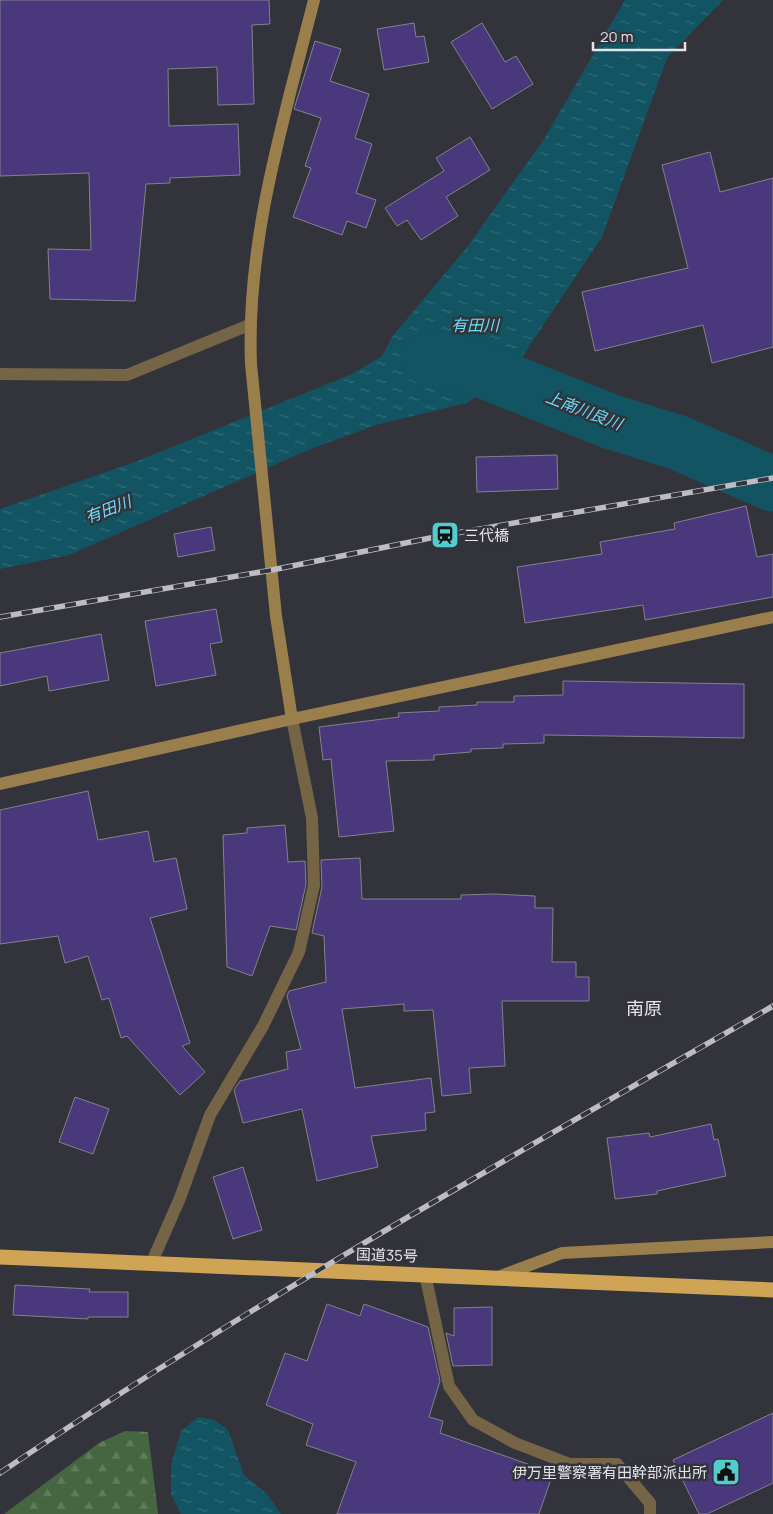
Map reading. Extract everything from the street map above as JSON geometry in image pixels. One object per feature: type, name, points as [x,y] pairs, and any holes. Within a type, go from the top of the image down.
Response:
[{"type":"highway","name":"国道35号","points":[[0,1257],[773,1290]]},
{"type":"street","points":[[151,1264],[180,1198],[210,1115],[263,1026],[299,952],[314,885],[312,818],[292,719],[276,616],[251,364],[249,325],[262,206],[314,0]]},
{"type":"street","points":[[0,374],[126,375],[249,325]]},
{"type":"street","points":[[0,784],[292,719],[773,617]]},
{"type":"street","points":[[498,1277],[562,1253],[773,1242]]},
{"type":"street","points":[[425,1274],[449,1386],[473,1420],[516,1443],[570,1464],[616,1464],[650,1503],[650,1514]]},
{"type":"green space","points":[[125,1431],[148,1432],[158,1514],[4,1514],[99,1443]]},
{"type":"water","name":"有田川","points":[[625,0],[723,0],[667,58],[602,237],[517,365],[467,403],[376,425],[313,448],[69,555],[0,569],[0,509],[135,462],[350,375],[382,356],[392,337],[468,246],[544,139]]},
{"type":"water","points":[[198,1417],[215,1420],[228,1430],[244,1475],[267,1494],[281,1514],[181,1514],[171,1494],[171,1465],[181,1431]]},
{"type":"building","points":[[0,0],[269,0],[270,24],[252,25],[254,104],[218,105],[217,67],[168,69],[169,126],[238,124],[240,175],[170,178],[170,183],[146,184],[135,301],[50,299],[48,249],[91,250],[89,173],[0,176]]},
{"type":"building","points":[[414,23],[416,37],[424,36],[429,62],[384,70],[377,29]]},
{"type":"building","points":[[482,23],[505,62],[516,56],[533,84],[492,109],[451,42]]},
{"type":"building","points":[[315,41],[341,49],[330,81],[369,94],[355,138],[372,144],[356,193],[376,200],[366,228],[347,221],[342,235],[293,217],[311,168],[305,166],[321,118],[294,109]]},
{"type":"building","points":[[470,137],[490,170],[446,197],[458,216],[421,240],[407,220],[397,226],[385,208],[444,171],[436,158]]},
{"type":"building","points":[[710,152],[720,192],[773,178],[773,347],[712,363],[703,325],[595,351],[582,292],[688,268],[662,165]]},
{"type":"building","points":[[557,455],[558,489],[477,492],[476,457]]},
{"type":"building","points":[[746,506],[757,557],[773,554],[773,597],[645,620],[643,605],[525,623],[517,567],[602,554],[600,542],[675,529],[674,523]]},
{"type":"building","points":[[211,527],[215,550],[178,557],[174,534]]},
{"type":"building","points":[[216,609],[222,642],[210,644],[216,675],[156,686],[145,621]]},
{"type":"building","points":[[101,634],[109,680],[49,691],[47,676],[0,686],[0,653]]},
{"type":"building","points":[[563,681],[744,684],[744,738],[544,735],[544,743],[503,744],[503,748],[471,749],[471,752],[434,755],[434,760],[386,761],[394,831],[339,837],[331,759],[323,760],[319,727],[399,717],[398,713],[439,711],[439,707],[477,705],[477,702],[514,702],[514,696],[563,695]]},
{"type":"building","points":[[88,791],[98,840],[148,831],[154,862],[176,858],[187,909],[150,918],[190,1043],[182,1046],[205,1072],[180,1095],[127,1036],[121,1038],[109,998],[102,1000],[88,956],[65,963],[58,936],[0,944],[0,810]]},
{"type":"building","points":[[285,825],[288,862],[305,861],[306,884],[296,930],[270,926],[252,976],[227,967],[223,835],[247,833],[247,828]]},
{"type":"building","points":[[360,858],[362,899],[461,899],[461,895],[494,894],[535,896],[535,908],[553,908],[552,962],[576,962],[576,977],[589,977],[589,1001],[502,1001],[505,1066],[469,1068],[471,1093],[442,1096],[433,1010],[404,1011],[404,1004],[342,1009],[355,1088],[431,1078],[435,1112],[425,1113],[426,1130],[371,1136],[378,1167],[317,1181],[302,1109],[243,1123],[234,1090],[240,1081],[288,1069],[286,1052],[301,1049],[287,996],[289,991],[326,982],[324,936],[312,933],[322,887],[321,860]]},
{"type":"building","points":[[75,1097],[109,1109],[93,1154],[59,1142]]},
{"type":"building","points":[[711,1124],[714,1140],[718,1139],[726,1176],[657,1191],[657,1194],[615,1199],[607,1138],[649,1133],[650,1137]]},
{"type":"building","points":[[243,1167],[262,1230],[233,1239],[213,1177]]},
{"type":"building","points":[[15,1285],[90,1289],[89,1292],[128,1292],[128,1317],[88,1317],[88,1319],[13,1315]]},
{"type":"building","points":[[327,1304],[360,1316],[364,1304],[428,1327],[440,1381],[429,1417],[443,1421],[440,1433],[553,1473],[539,1514],[337,1514],[356,1462],[306,1445],[313,1424],[266,1405],[285,1353],[307,1361]]},
{"type":"building","points":[[492,1307],[492,1365],[453,1366],[446,1333],[454,1336],[454,1308]]},
{"type":"building","name":"伊万里警察署有田幹部派出所","points":[[773,1413],[773,1483],[707,1514],[699,1514],[673,1460]]},
{"type":"waterway","name":"上南川良川","points":[[427,357],[471,366],[609,421],[679,443],[773,484]]},
{"type":"railway","points":[[0,617],[272,570],[445,535],[773,478]]},
{"type":"railway","points":[[0,1473],[189,1350],[382,1232],[773,1006]]},
{"type":"place","name":"三代橋","points":[[445,535]]},
{"type":"place","name":"伊万里警察署有田幹部派出所","points":[[726,1472]]},
{"type":"district","name":"南原","points":[[644,1008]]}]
